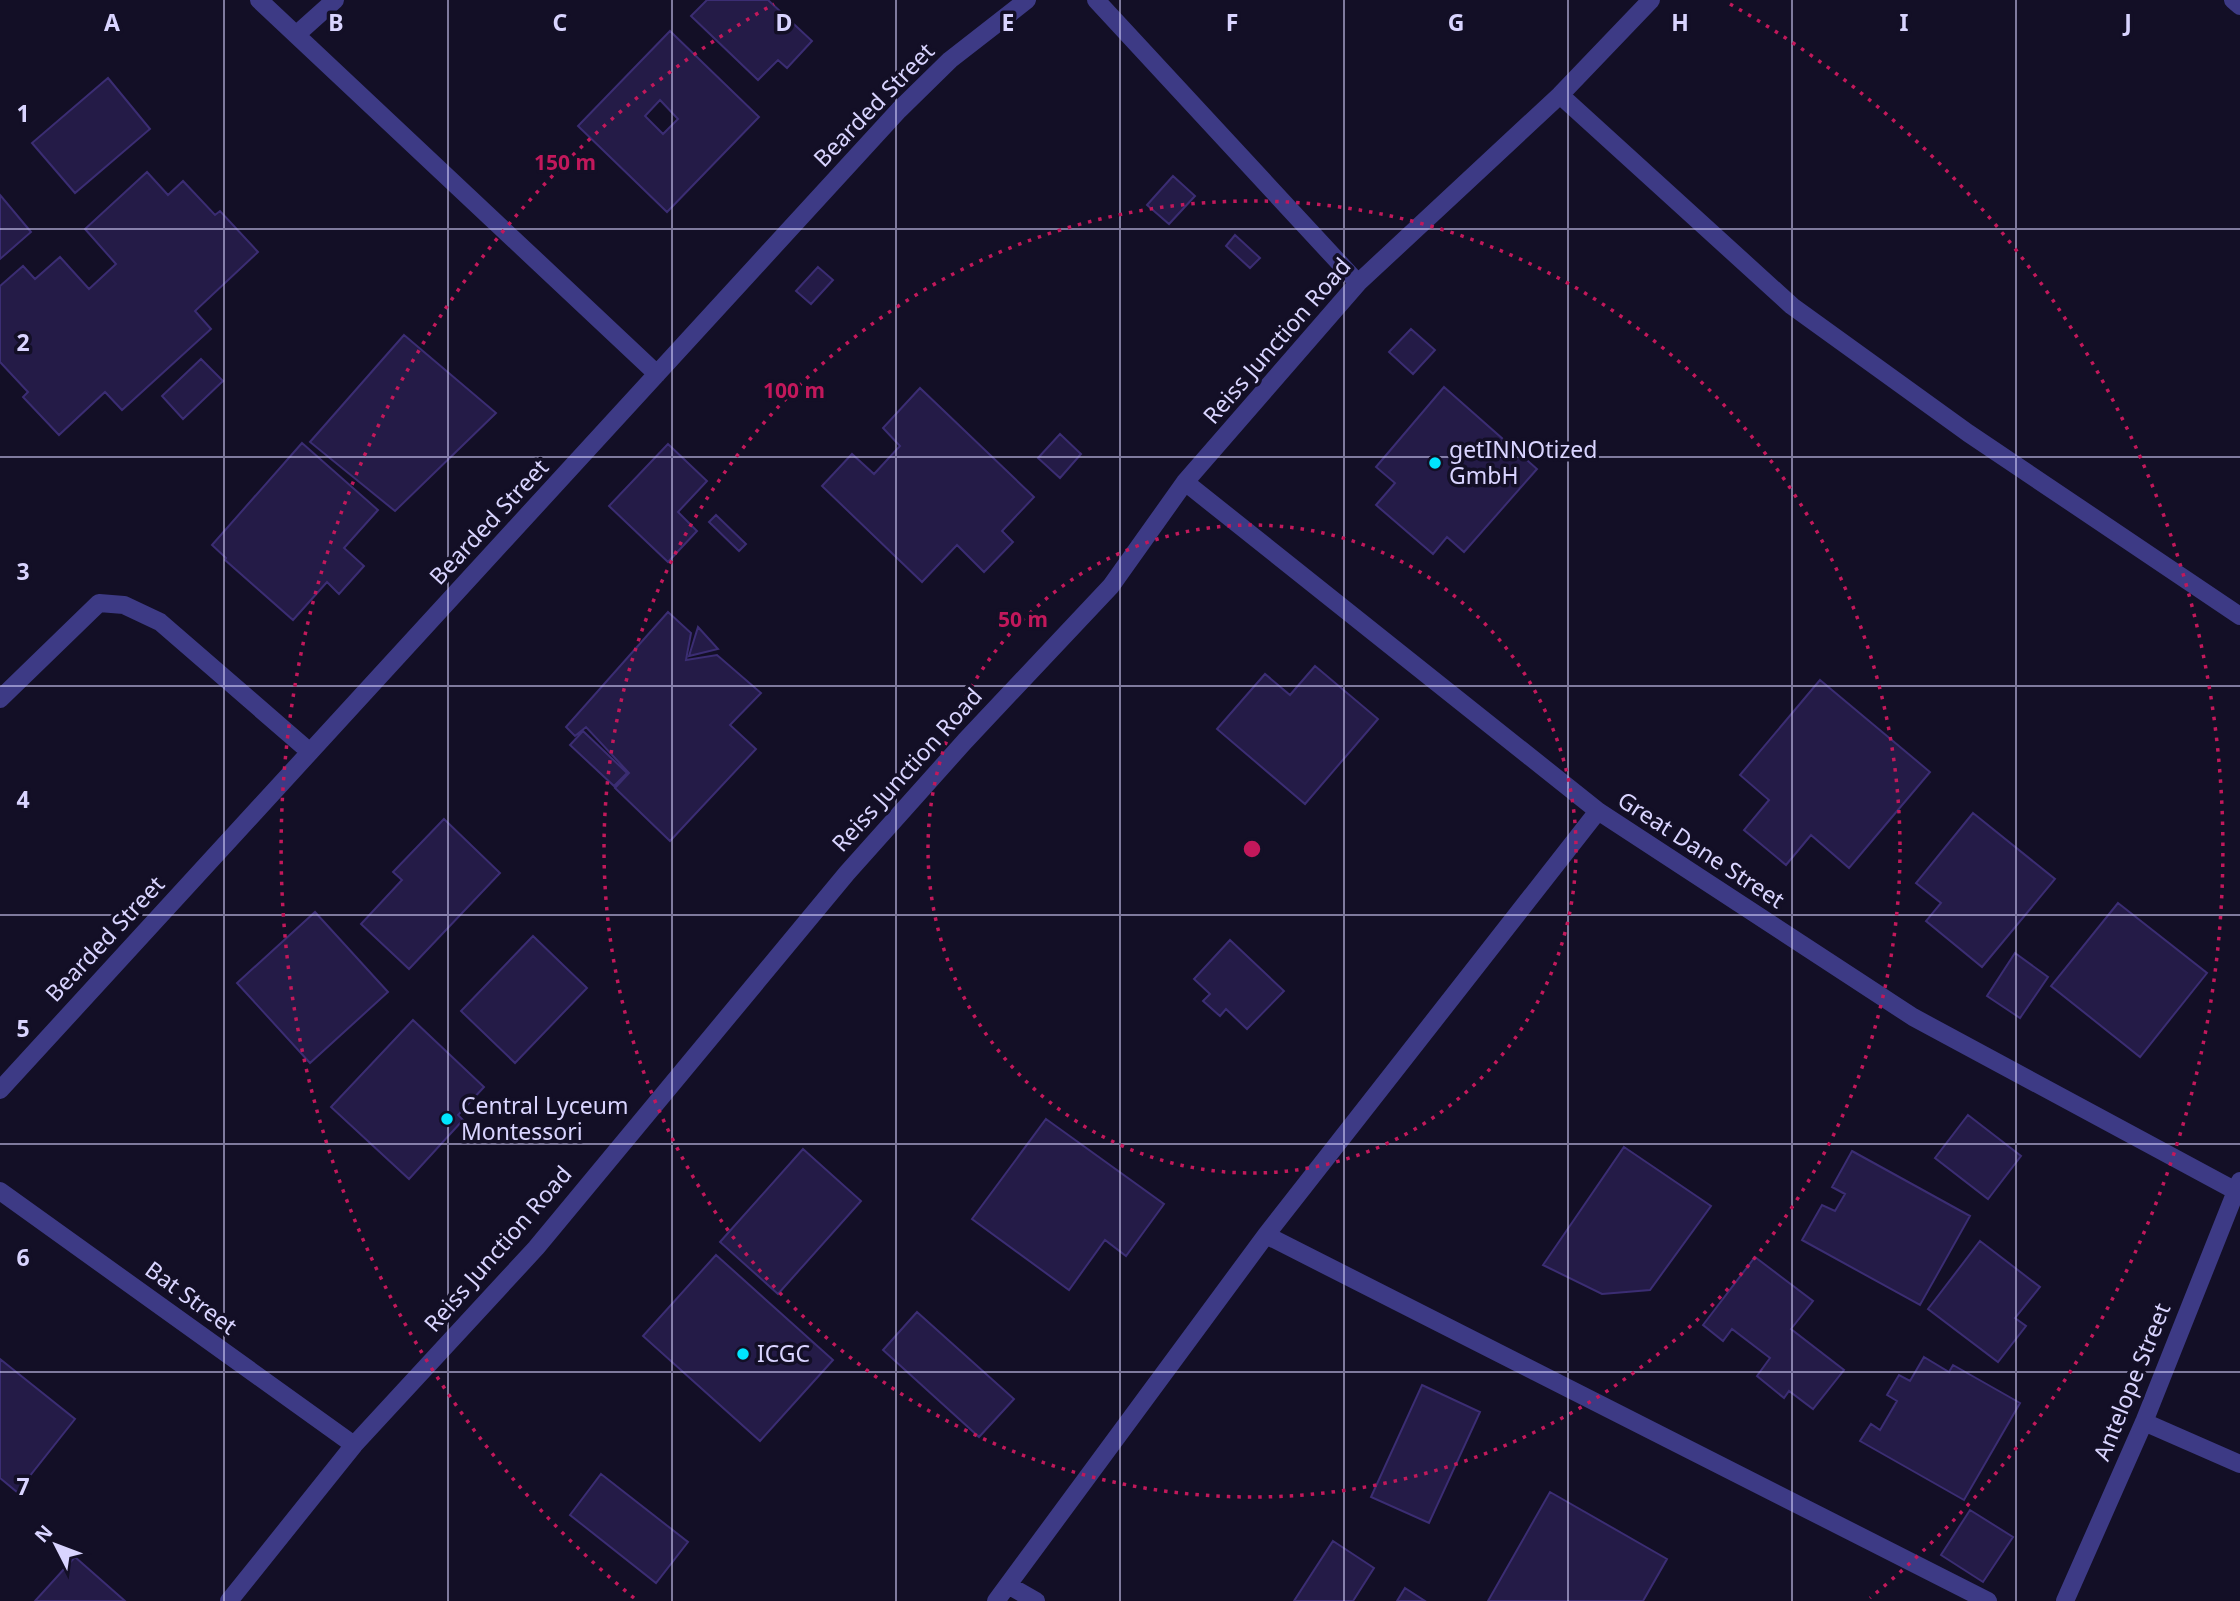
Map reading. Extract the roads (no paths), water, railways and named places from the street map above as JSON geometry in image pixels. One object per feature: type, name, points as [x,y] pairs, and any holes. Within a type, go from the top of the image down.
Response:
[{"type":"street","points":[[259,0],[657,374]]},
{"type":"street","points":[[296,35],[335,0]]},
{"type":"street","name":"Bearded Street","points":[[0,1090],[899,110],[950,60],[1027,0]]},
{"type":"street","points":[[1096,0],[1358,284]]},
{"type":"street","name":"Reiss Junction Road","points":[[229,1601],[354,1446],[536,1248],[847,873],[965,741],[1111,586],[1185,482],[1358,284],[1560,95],[1651,0]]},
{"type":"street","points":[[2233,0],[2240,6]]},
{"type":"street","points":[[1560,95],[1792,306],[1968,433],[2240,616]]},
{"type":"street","name":"Great Dane Street","points":[[1185,482],[1598,811],[1913,1017],[2238,1186]]},
{"type":"street","points":[[0,699],[99,603],[124,605],[160,622],[310,752]]},
{"type":"street","points":[[996,1601],[1266,1235],[1598,811]]},
{"type":"street","name":"Antelope Street","points":[[2065,1601],[2144,1422],[2238,1186]]},
{"type":"street","name":"Bat Street","points":[[0,1191],[354,1446]]},
{"type":"street","points":[[1266,1235],[1989,1601]]},
{"type":"street","points":[[2144,1422],[2240,1464]]},
{"type":"street","points":[[1008,1585],[1036,1601]]},
{"type":"place","name":"getINNOtized GmbH","points":[[1435,463]]},
{"type":"place","name":"Central Lyceum Montessori","points":[[447,1119]]},
{"type":"place","name":"ICGC","points":[[743,1354]]}]
